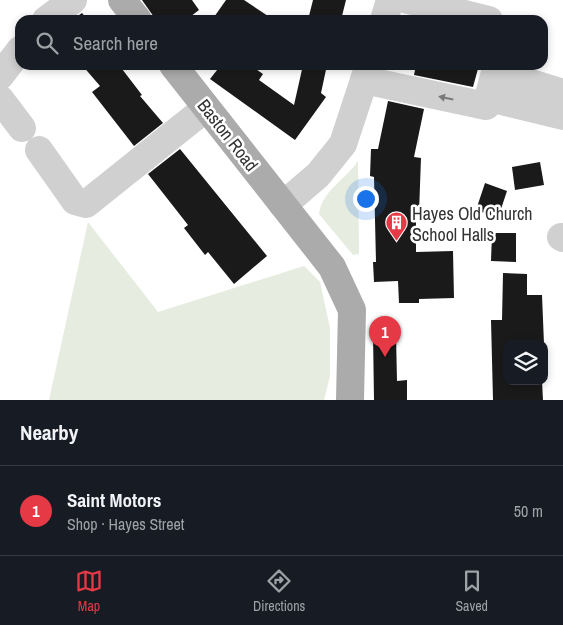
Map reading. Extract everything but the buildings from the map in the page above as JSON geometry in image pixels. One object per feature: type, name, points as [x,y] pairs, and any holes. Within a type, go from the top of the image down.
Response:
[{"type":"main road","points":[[122,0],[134,15]]},
{"type":"main road","name":"Baston Road","points":[[177,70],[332,267],[352,310],[350,400]]},
{"type":"street","points":[[53,15],[73,0]]},
{"type":"street","points":[[386,15],[390,0]]},
{"type":"street","points":[[408,0],[469,15]]},
{"type":"street","points":[[0,76],[15,56]]},
{"type":"street","points":[[283,206],[318,175],[343,144],[366,72],[486,106],[494,78]]},
{"type":"street","points":[[494,78],[563,92]]},
{"type":"street","points":[[494,78],[563,116]]},
{"type":"street","points":[[0,99],[22,128]]},
{"type":"street","points":[[39,150],[75,201],[86,204],[206,108]]},
{"type":"shaded area","points":[[358,161],[359,254],[353,255],[319,214],[329,192]]},
{"type":"shaded area","points":[[88,222],[158,312],[304,266],[320,282],[330,328],[330,376],[324,400],[49,400]]},
{"type":"place","name":"Hayes Old Church School Halls","points":[[396,242]]},
{"type":"place","name":"Saint Motors","points":[[385,357]]}]
